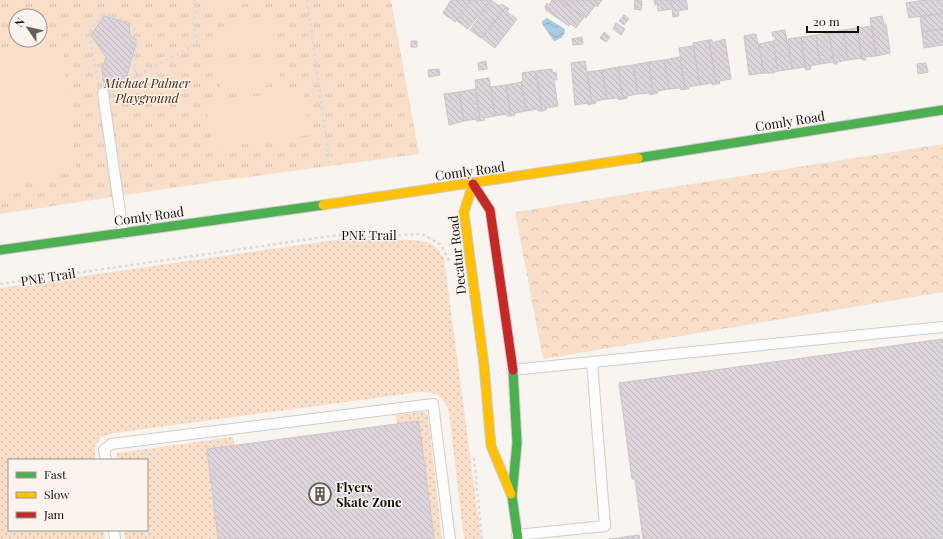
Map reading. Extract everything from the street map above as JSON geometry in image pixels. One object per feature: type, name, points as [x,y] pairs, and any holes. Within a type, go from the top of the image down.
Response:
[{"type":"street","name":"Comly Road","points":[[0,250],[473,184],[943,110]]},
{"type":"street","name":"Decatur Road","points":[[473,184],[490,210],[512,370],[517,443],[512,496],[517,537]]},
{"type":"street","name":"Decatur Road","points":[[473,184],[464,212],[484,365],[491,446],[512,496]]},
{"type":"lane","points":[[103,93],[123,233]]},
{"type":"lane","points":[[512,370],[943,328]]},
{"type":"lane","points":[[517,537],[605,526],[592,362]]},
{"type":"lane","points":[[106,459],[104,450],[111,444],[433,404],[450,539]]},
{"type":"path","points":[[134,79],[138,40],[135,27],[129,22],[102,14],[89,34],[99,88],[103,93],[118,90],[134,79],[196,44],[193,22],[196,14],[195,0]]},
{"type":"path","points":[[306,0],[330,166]]},
{"type":"path","name":"PNE Trail","points":[[0,284],[338,234],[371,238],[422,234],[441,245],[450,262],[451,269]]},
{"type":"path","points":[[473,454],[482,539]]},
{"type":"green space","name":"Michael Palmer Playground","points":[[0,0],[391,0],[419,154],[212,182],[0,214]]},
{"type":"green space","points":[[216,0],[275,0],[217,8]]},
{"type":"green space","points":[[272,19],[276,47],[216,56],[212,28]]},
{"type":"green space","points":[[35,49],[63,53],[77,171],[0,189],[0,56],[21,50]]},
{"type":"green space","points":[[277,55],[281,83],[221,91],[217,64]]},
{"type":"green space","points":[[304,90],[310,135],[212,148],[206,102]]},
{"type":"green space","points":[[943,144],[943,292],[543,359],[515,212]]},
{"type":"green space","points":[[342,239],[413,240],[434,245],[444,258],[481,539],[464,539],[449,412],[445,402],[435,394],[420,392],[114,433],[101,437],[95,447],[95,459],[8,459],[8,531],[104,531],[105,539],[0,539],[0,288]]},
{"type":"green space","points":[[424,412],[428,415],[442,539],[434,539],[395,415]]},
{"type":"green space","points":[[233,437],[235,446],[207,450],[218,539],[125,539],[124,531],[148,531],[148,459],[115,459],[117,453]]},
{"type":"water","points":[[547,18],[565,29],[561,38],[554,41],[542,24],[542,21]]},
{"type":"building","points":[[451,0],[471,0],[455,22],[443,13]]},
{"type":"building","points":[[472,0],[491,0],[468,29],[457,21]]},
{"type":"building","points":[[491,0],[499,6],[502,4],[506,7],[481,38],[470,30]]},
{"type":"building","points":[[552,0],[560,0],[584,17],[576,28],[571,24],[569,26],[546,10],[545,7],[547,3],[549,5]]},
{"type":"building","points":[[560,0],[588,0],[595,5],[586,18]]},
{"type":"building","points":[[588,0],[602,0],[597,7]]},
{"type":"building","points":[[635,0],[642,1],[641,10],[634,9]]},
{"type":"building","points":[[654,0],[671,0],[671,9],[658,11],[657,4],[655,5]]},
{"type":"building","points":[[671,0],[686,0],[688,9],[678,11],[679,16],[673,17]]},
{"type":"building","points":[[925,0],[943,0],[943,13],[909,18],[906,3]]},
{"type":"building","points":[[506,7],[509,9],[507,12],[517,19],[495,48],[482,38]]},
{"type":"building","points":[[943,13],[943,29],[922,32],[920,17]]},
{"type":"building","points":[[624,15],[629,19],[624,25],[619,21]]},
{"type":"building","points":[[104,16],[129,23],[130,35],[137,40],[126,79],[113,85],[103,82],[102,68],[106,57],[91,35]]},
{"type":"building","points":[[882,16],[884,24],[886,24],[890,53],[876,56],[870,18]]},
{"type":"building","points":[[616,23],[625,29],[621,35],[613,29]]},
{"type":"building","points":[[872,26],[876,56],[865,57],[866,60],[862,60],[857,28]]},
{"type":"building","points":[[857,28],[862,58],[848,60],[843,30]]},
{"type":"building","points":[[943,29],[943,45],[924,48],[922,32]]},
{"type":"building","points":[[785,30],[792,69],[778,71],[773,41],[775,41],[775,36],[773,37],[772,32]]},
{"type":"building","points":[[843,30],[848,60],[834,64],[829,33]]},
{"type":"building","points":[[604,32],[610,37],[606,42],[600,38]]},
{"type":"building","points":[[829,33],[834,62],[820,64],[816,35]]},
{"type":"building","points":[[756,34],[764,73],[749,75],[744,36]]},
{"type":"building","points":[[816,35],[820,64],[810,66],[811,69],[806,70],[801,37]]},
{"type":"building","points":[[582,37],[583,44],[573,45],[572,39]]},
{"type":"building","points":[[801,37],[805,67],[792,69],[788,39]]},
{"type":"building","points":[[725,39],[731,79],[719,81],[720,84],[716,84],[709,40],[712,40],[712,43]]},
{"type":"building","points":[[709,40],[716,84],[712,85],[712,83],[700,85],[693,43]]},
{"type":"building","points":[[411,41],[417,41],[417,47],[411,47]]},
{"type":"building","points":[[773,41],[778,71],[773,73],[764,73],[759,44]]},
{"type":"building","points":[[693,46],[700,85],[685,89],[679,48]]},
{"type":"building","points":[[680,57],[685,89],[669,89],[664,60]]},
{"type":"building","points":[[664,60],[669,89],[657,91],[658,93],[653,94],[649,62]]},
{"type":"building","points":[[486,61],[487,69],[479,70],[478,63]]},
{"type":"building","points":[[585,61],[592,104],[588,105],[588,103],[575,105],[571,63]]},
{"type":"building","points":[[649,62],[653,94],[638,94],[633,65]]},
{"type":"building","points":[[926,63],[928,72],[918,74],[917,64]]},
{"type":"building","points":[[633,65],[638,94],[627,96],[627,98],[623,99],[618,67]]},
{"type":"building","points":[[618,67],[623,99],[607,99],[602,70]]},
{"type":"building","points":[[439,69],[440,75],[429,77],[428,70]]},
{"type":"building","points":[[552,69],[552,73],[556,72],[557,80],[554,80],[558,106],[546,108],[546,110],[542,111],[536,71]]},
{"type":"building","points":[[602,70],[607,99],[596,101],[596,103],[592,104],[587,72]]},
{"type":"building","points":[[535,71],[542,111],[538,111],[538,109],[526,111],[521,82],[523,81],[522,73]]},
{"type":"building","points":[[489,78],[495,116],[484,118],[485,120],[480,121],[475,80]]},
{"type":"building","points":[[521,82],[526,111],[515,113],[515,115],[511,116],[506,85]]},
{"type":"building","points":[[506,85],[511,116],[507,116],[507,114],[495,116],[491,87]]},
{"type":"building","points":[[475,89],[480,121],[476,121],[476,119],[464,121],[459,92]]},
{"type":"building","points":[[459,92],[464,121],[449,125],[444,94]]},
{"type":"building","points":[[943,339],[943,539],[643,539],[635,479],[632,479],[619,383]]},
{"type":"building","name":"Flyers Skate Zone","points":[[419,421],[434,539],[218,539],[207,449]]},
{"type":"building","points":[[639,535],[640,539],[609,539]]},
{"type":"traffic: fast","points":[[638,158],[943,110]]},
{"type":"traffic: fast","points":[[0,250],[323,205]]},
{"type":"traffic: fast","points":[[513,370],[517,443],[512,496],[518,539]]},
{"type":"traffic: slow","points":[[323,205],[638,158]]},
{"type":"traffic: slow","points":[[473,184],[464,212],[484,365],[491,446],[511,494]]},
{"type":"traffic: jam","points":[[473,184],[490,210],[513,370]]},
{"type":"place","name":"Flyers Skate Zone","points":[[320,494]]}]
